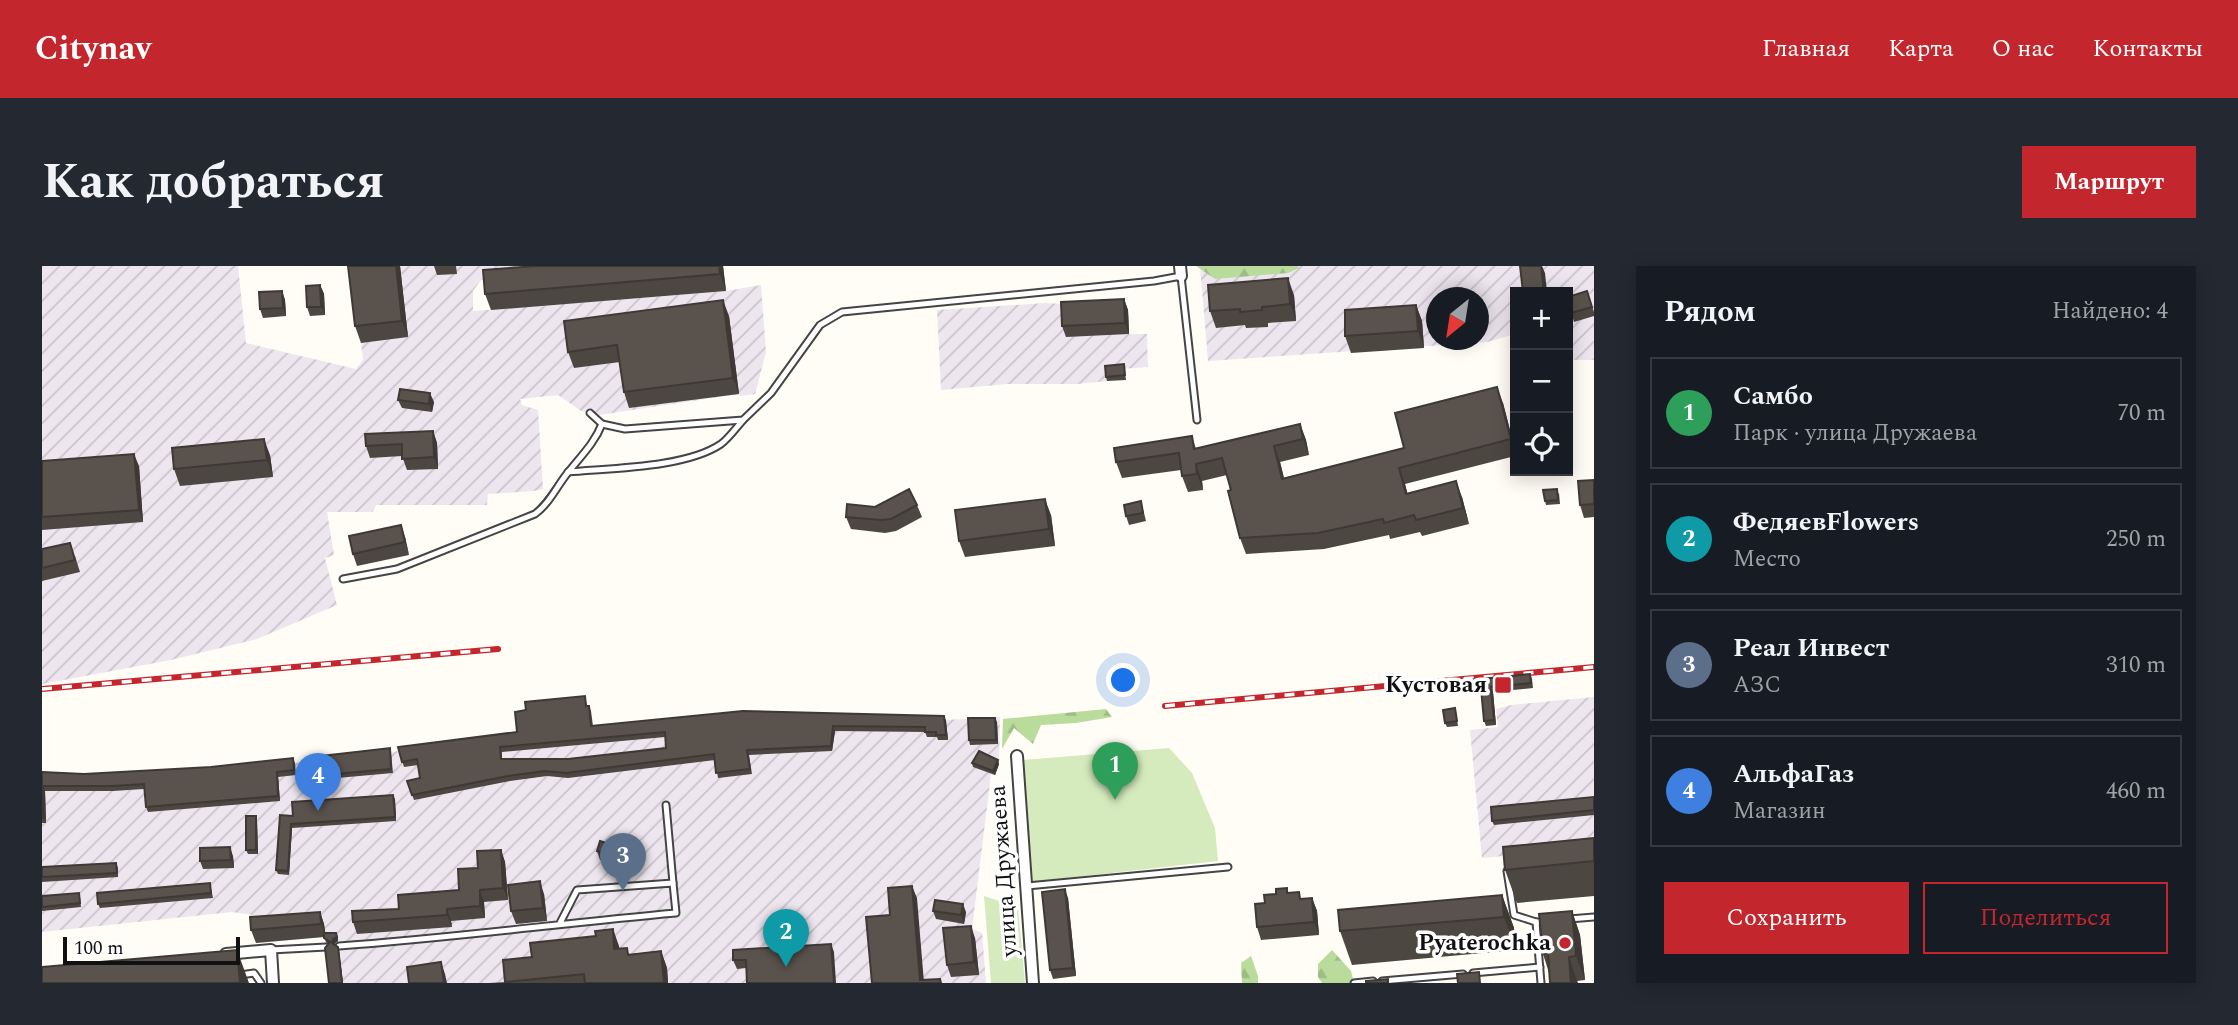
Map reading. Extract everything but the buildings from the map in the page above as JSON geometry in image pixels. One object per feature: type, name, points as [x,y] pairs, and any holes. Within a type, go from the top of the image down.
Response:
[{"type":"street","name":"улица Дружаева","points":[[1017,756],[1033,983]]},
{"type":"street","points":[[214,955],[271,950],[273,983]]},
{"type":"lane","points":[[568,472],[673,462],[706,452],[723,443],[771,393],[820,325],[842,312],[1154,281],[1180,271],[1197,421]]},
{"type":"lane","points":[[590,413],[602,424],[625,429],[743,420]]},
{"type":"lane","points":[[343,579],[397,569],[535,514],[547,504],[592,443],[602,424]]},
{"type":"lane","points":[[339,946],[427,940],[560,923],[676,913],[666,804]]},
{"type":"lane","points":[[1505,861],[1514,915],[1536,922],[1549,921]]},
{"type":"lane","points":[[1027,886],[1228,867]]},
{"type":"lane","points":[[560,923],[577,890],[673,883]]},
{"type":"lane","points":[[1562,919],[1594,916]]},
{"type":"lane","points":[[1536,922],[1541,983]]},
{"type":"lane","points":[[271,950],[327,947]]},
{"type":"lane","points":[[1354,983],[1540,967]]},
{"type":"lane","points":[[227,976],[254,973],[261,983]]},
{"type":"lane","points":[[1446,975],[1446,983]]},
{"type":"shaded area","points":[[42,266],[238,266],[246,343],[356,369],[363,360],[352,266],[552,266],[552,273],[481,280],[473,291],[473,311],[726,291],[761,285],[766,352],[755,394],[739,394],[599,415],[581,411],[558,395],[520,399],[522,405],[538,410],[543,489],[488,494],[487,505],[376,505],[373,512],[327,512],[334,555],[325,558],[337,605],[257,639],[171,660],[42,684]]},
{"type":"shaded area","points":[[1200,266],[1594,266],[1594,360],[1573,360],[1573,287],[1510,287],[1510,335],[1489,341],[1489,287],[1426,287],[1426,346],[1208,361]]},
{"type":"shaded area","points":[[1064,304],[1065,313],[1128,310],[1129,334],[1147,334],[1148,367],[1106,370],[1107,381],[1078,384],[1007,384],[941,390],[937,310]]},
{"type":"shaded area","points":[[1594,697],[1594,848],[1482,858],[1470,730],[1498,727],[1496,709],[1511,705]]},
{"type":"shaded area","points":[[1000,717],[999,764],[995,775],[991,774],[972,929],[982,933],[986,983],[330,983],[325,937],[256,943],[253,915],[232,912],[42,932],[42,777],[295,763],[416,749]]},
{"type":"green space","points":[[1196,266],[1299,268],[1288,273],[1215,279]]},
{"type":"green space","points":[[1106,709],[1112,717],[1041,725],[1033,744],[1014,728],[1002,749],[1003,719]]},
{"type":"green space","points":[[1169,748],[1192,773],[1215,828],[1218,861],[1031,882],[1023,760]]},
{"type":"green space","points":[[984,896],[1018,907],[1025,983],[991,983]]},
{"type":"green space","points":[[1332,950],[1351,971],[1354,983],[1322,983],[1318,977],[1318,964]]},
{"type":"green space","points":[[1251,956],[1258,983],[1242,983],[1241,963]]},
{"type":"railway","points":[[42,689],[498,649]]},
{"type":"railway","points":[[1165,706],[1594,667]]},
{"type":"place","name":"Кустовая","points":[[1503,685]]},
{"type":"place","name":"Самбо","points":[[1115,800]]},
{"type":"place","name":"АльфаГаз","points":[[318,811]]},
{"type":"place","name":"Реал Инвест","points":[[623,891]]},
{"type":"place","name":"Pyaterochka","points":[[1565,943]]},
{"type":"place","name":"ФедяевFlowers","points":[[786,967]]}]
